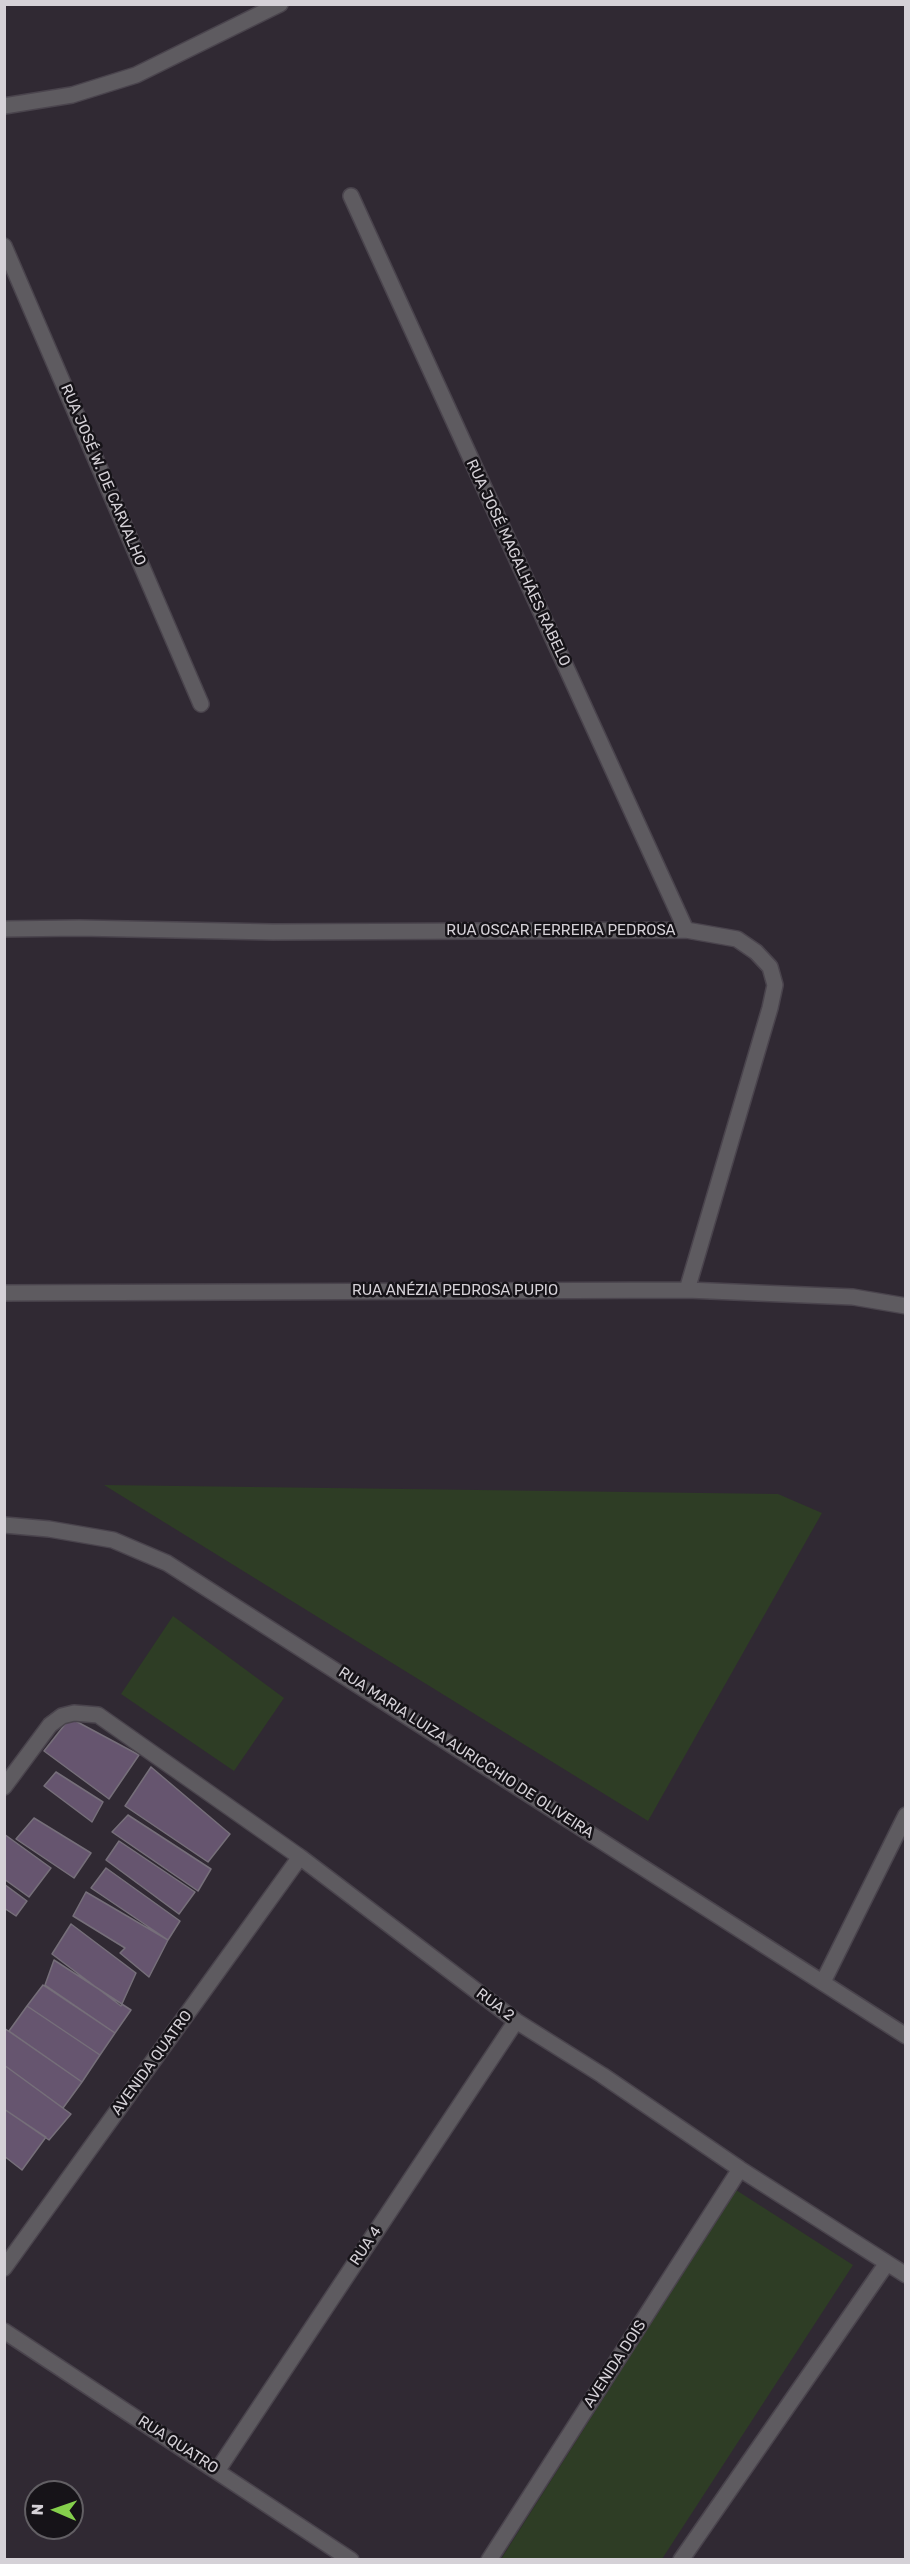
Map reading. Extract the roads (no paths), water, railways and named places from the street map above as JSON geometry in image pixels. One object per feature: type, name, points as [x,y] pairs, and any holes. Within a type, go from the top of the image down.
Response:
[{"type":"street","points":[[4,106],[72,95],[136,75],[280,4]]},
{"type":"street","name":"RUA JOSÉ MAGALHÃES RABELO","points":[[351,196],[686,930]]},
{"type":"street","name":"RUA JOSÉ W. DE CARVALHO","points":[[4,246],[201,704]]},
{"type":"street","name":"RUA OSCAR FERREIRA PEDROSA","points":[[4,929],[79,928],[273,932],[686,930],[737,939],[756,952],[770,966],[775,985],[687,1290]]},
{"type":"street","name":"RUA ANÉZIA PEDROSA PUPIO","points":[[4,1293],[687,1290],[853,1297],[906,1306]]},
{"type":"street","name":"RUA MARIA LUIZA AURICCHIO DE OLIVEIRA","points":[[4,1524],[112,1540],[167,1563],[906,2036]]},
{"type":"street","name":"RUA 2","points":[[4,1787],[50,1725],[62,1716],[74,1713],[98,1715],[300,1857],[516,2021],[906,2275]]},
{"type":"street","points":[[823,1982],[906,1815]]},
{"type":"street","name":"AVENIDA QUATRO","points":[[4,2268],[300,1857]]},
{"type":"street","name":"RUA 4","points":[[217,2471],[516,2021]]},
{"type":"street","name":"AVENIDA DOIS","points":[[489,2559],[740,2169]]},
{"type":"street","points":[[681,2559],[887,2263]]},
{"type":"street","name":"RUA QUATRO","points":[[4,2331],[351,2559]]}]
